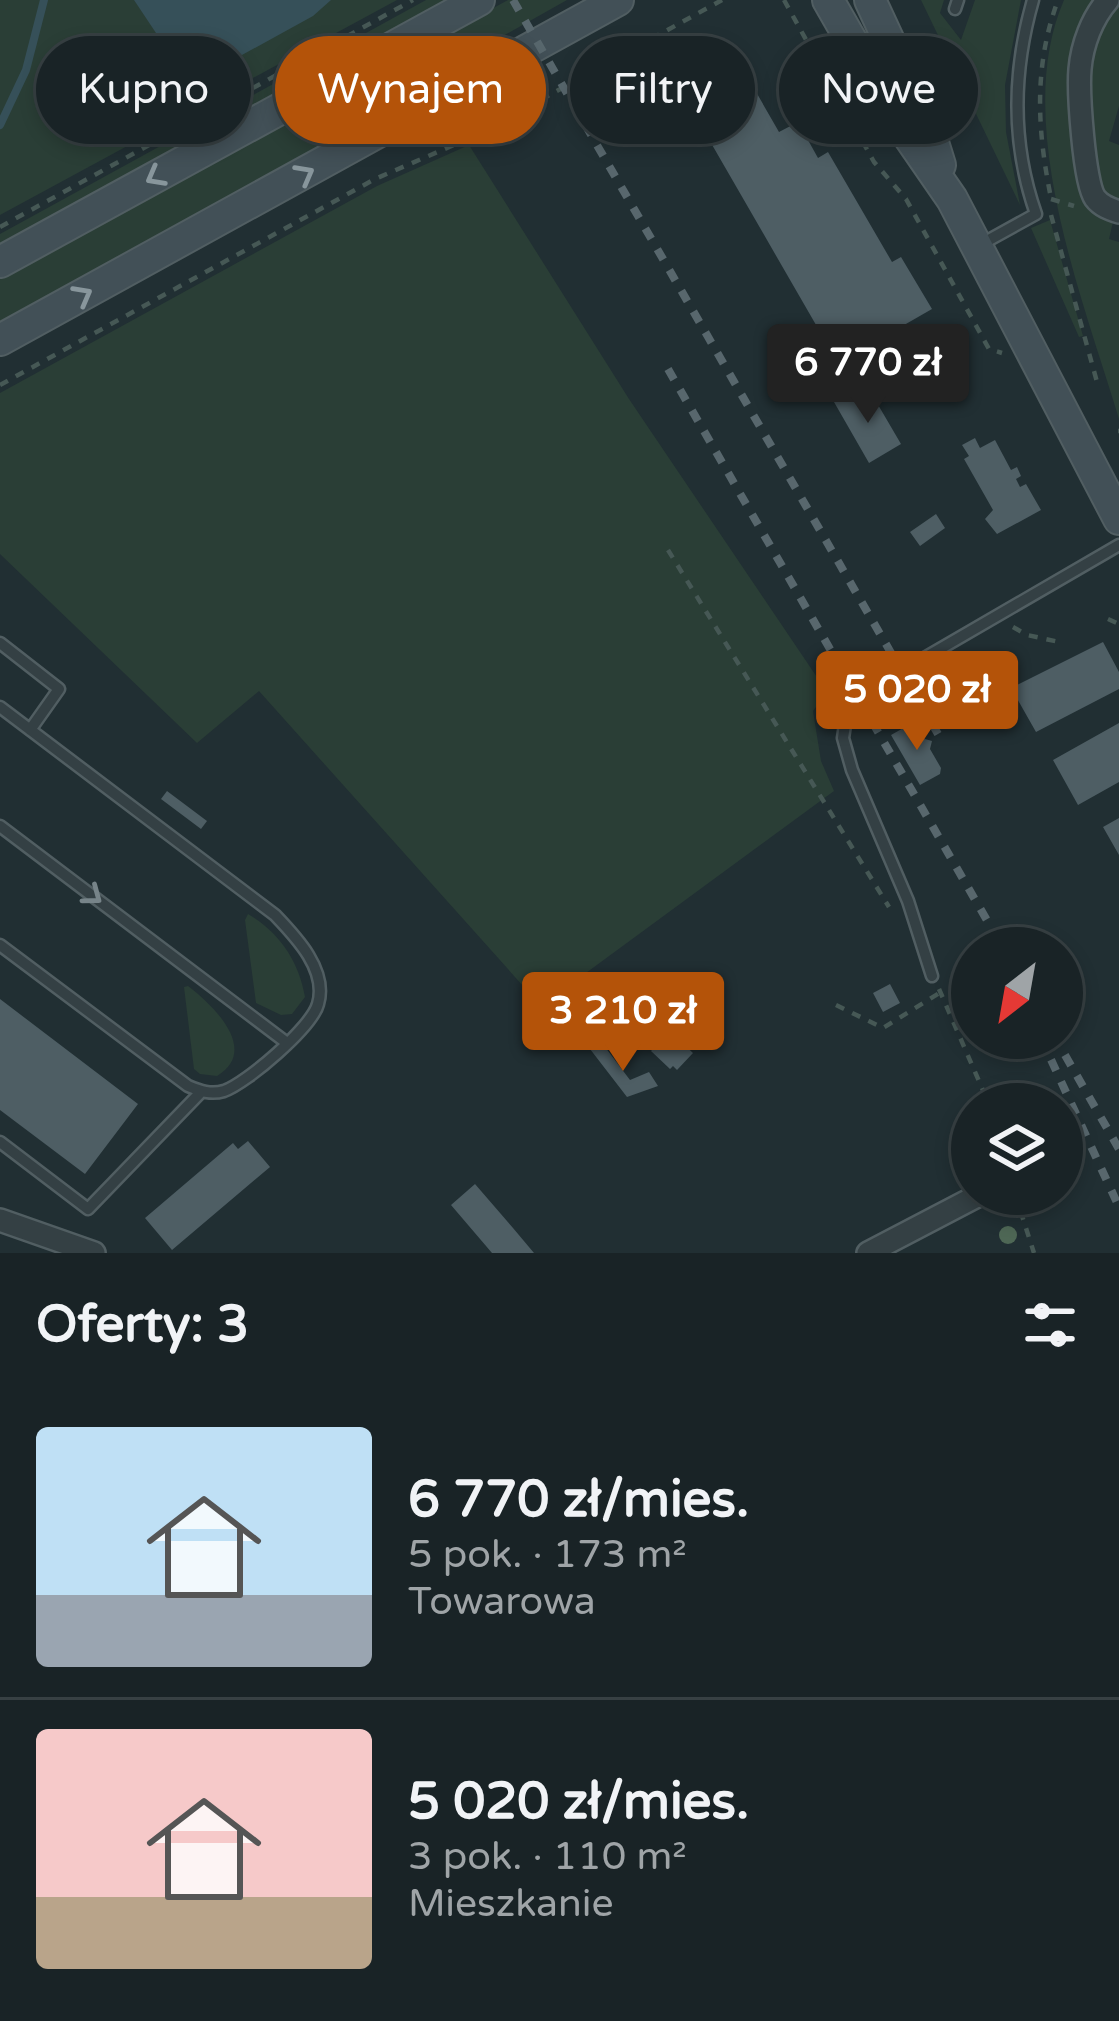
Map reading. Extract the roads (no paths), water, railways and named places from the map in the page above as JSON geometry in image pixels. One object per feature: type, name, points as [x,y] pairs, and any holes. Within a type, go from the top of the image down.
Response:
[{"type":"main road","points":[[0,262],[479,0]]},
{"type":"main road","points":[[0,340],[619,0]]},
{"type":"main road","points":[[952,200],[927,123],[873,5],[835,12],[894,115],[952,200],[1119,519]]},
{"type":"street","points":[[1108,0],[1099,10],[1083,52],[1082,112],[1092,193],[1104,206],[1119,212]]},
{"type":"street","points":[[868,1253],[951,1210]]},
{"type":"street","points":[[0,1220],[94,1253]]},
{"type":"lane","points":[[976,247],[1036,214],[1016,132],[1022,41],[1033,0]]},
{"type":"lane","points":[[932,976],[908,901],[852,770],[843,738],[845,725],[860,702],[910,666],[1119,545]]},
{"type":"lane","points":[[0,643],[59,689],[30,730]]},
{"type":"lane","points":[[0,707],[275,916],[315,969],[319,1003],[309,1021],[287,1042],[227,1090],[201,1092],[0,945]]},
{"type":"lane","points":[[0,826],[287,1042]]},
{"type":"lane","points":[[0,1142],[88,1209],[201,1092]]},
{"type":"water","points":[[134,0],[331,0],[313,16],[251,50],[251,36],[158,36]]},
{"type":"waterway","points":[[0,125],[26,70],[44,0]]},
{"type":"railway","points":[[513,0],[938,734]]},
{"type":"railway","points":[[668,369],[991,927]]},
{"type":"railway","points":[[1051,1059],[1119,1207]]},
{"type":"railway","points":[[1067,1059],[1119,1149]]}]
